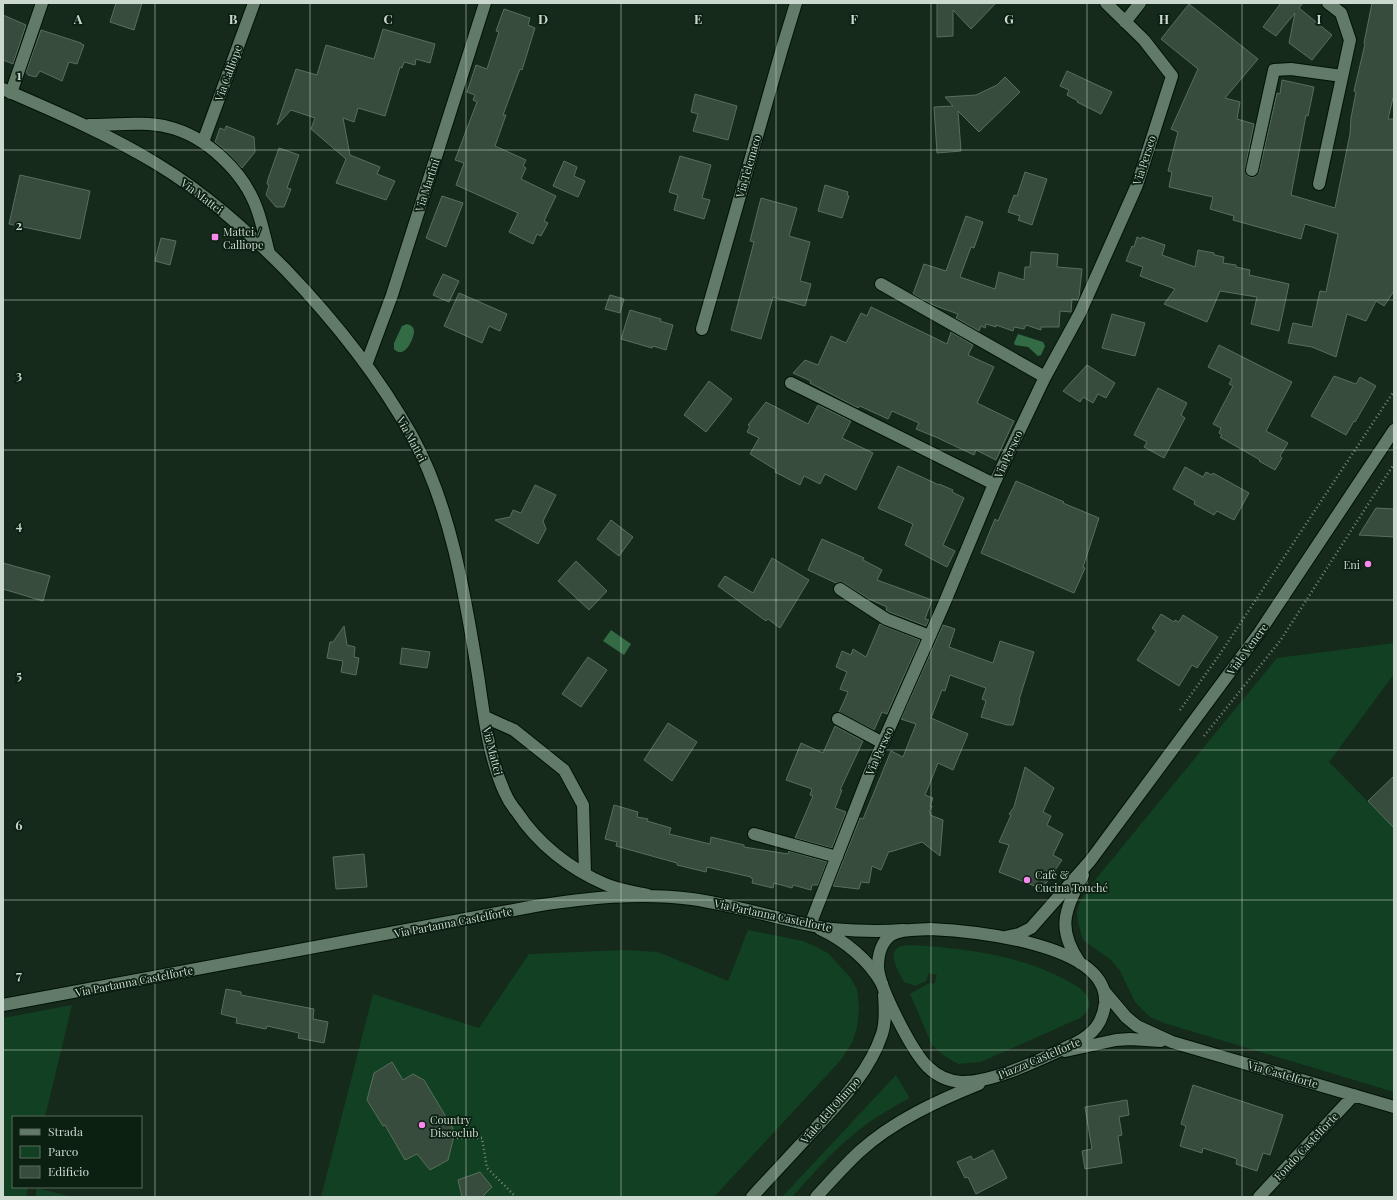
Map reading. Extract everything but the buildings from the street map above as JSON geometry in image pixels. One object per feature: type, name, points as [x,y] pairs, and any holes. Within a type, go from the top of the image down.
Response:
[{"type":"street","points":[[7,91],[42,3]]},
{"type":"street","name":"Via Calliope","points":[[203,142],[254,3]]},
{"type":"street","name":"Via Martini","points":[[366,365],[392,295],[485,3]]},
{"type":"street","name":"Via Telemaco","points":[[702,329],[796,3]]},
{"type":"street","name":"Via Perseo","points":[[810,925],[869,774],[930,636],[994,484],[1045,377],[1080,313],[1137,185],[1172,76],[1144,40],[1106,3]]},
{"type":"street","points":[[1125,22],[1140,3]]},
{"type":"street","points":[[1319,184],[1350,40],[1341,13],[1328,3]]},
{"type":"street","points":[[1252,170],[1274,70],[1291,69],[1342,76]]},
{"type":"street","name":"Via Mattei","points":[[7,91],[86,125],[134,150],[183,181],[224,212],[269,254],[322,309],[344,335],[400,415],[426,464],[436,491],[445,519],[463,595],[493,759],[506,796],[520,817],[536,836],[558,856],[584,873],[611,886],[648,895]]},
{"type":"street","points":[[86,125],[143,125],[167,127],[187,134],[203,142],[216,152],[235,172],[245,187],[256,208],[269,254]]},
{"type":"street","points":[[881,284],[1045,377]]},
{"type":"street","points":[[791,382],[994,484]]},
{"type":"street","name":"Viale Venere","points":[[1005,937],[1019,934],[1032,928],[1042,918],[1064,889],[1090,861],[1259,633],[1394,430]]},
{"type":"street","points":[[840,589],[886,618],[930,636]]},
{"type":"street","points":[[485,718],[514,730],[564,770],[583,805],[584,873]]},
{"type":"street","points":[[838,719],[883,743]]},
{"type":"street","points":[[754,834],[837,857]]},
{"type":"street","name":"Viale Venere","points":[[1080,963],[1069,943],[1066,932],[1066,911],[1090,861]]},
{"type":"street","name":"Via Partanna Castelforte","points":[[3,1005],[535,906],[609,897],[648,895],[693,899],[722,904],[810,925],[846,929],[904,930]]},
{"type":"street","points":[[810,925],[836,938],[857,953],[883,986]]},
{"type":"street","name":"Piazza Castelforte","points":[[904,930],[948,930],[1005,937],[1042,946],[1080,963],[1094,974],[1104,991],[1105,999],[1103,1016],[1094,1031],[1087,1037],[999,1076],[961,1082],[936,1074],[923,1062],[915,1051],[883,986],[878,969],[881,948],[884,942],[893,934],[904,930]]},
{"type":"street","name":"Viale dell'Olimpo","points":[[752,1197],[839,1103],[856,1083],[868,1064],[877,1046],[883,1026],[885,1004],[883,986]]},
{"type":"street","name":"Via Castelforte","points":[[1104,991],[1120,1011],[1137,1026],[1172,1042],[1394,1107]]},
{"type":"street","name":"Via Castelforte","points":[[1051,1054],[1116,1040],[1130,1039],[1172,1042]]},
{"type":"street","points":[[816,1197],[859,1152],[895,1126],[944,1098],[999,1076]]},
{"type":"street","name":"Fondo Castelforte","points":[[1259,1197],[1354,1095]]},
{"type":"path","points":[[1180,711],[1220,654],[1394,391]]},
{"type":"path","points":[[453,1138],[482,1138],[487,1168],[516,1197]]},
{"type":"green space","points":[[1394,643],[1394,674],[1329,762],[1394,828],[1394,1092],[1164,1023],[1150,1017],[1135,1002],[1120,971],[1111,960],[1083,940],[1077,912],[1080,902],[1091,885],[1277,658]]},
{"type":"green space","points":[[748,930],[803,941],[828,953],[850,977],[857,989],[859,1008],[857,1028],[852,1043],[840,1061],[714,1197],[321,1197],[373,994],[479,1028],[529,954],[625,950],[658,952],[728,981]]},
{"type":"green space","points":[[909,945],[974,951],[1018,961],[1040,968],[1060,976],[1083,991],[1090,1002],[1088,1010],[1080,1018],[981,1062],[958,1064],[943,1055],[932,1045],[910,994],[929,983],[934,984],[937,975],[929,973],[926,981],[915,986],[904,982],[895,965],[894,954],[896,950]]},
{"type":"green space","points":[[72,1005],[45,1116],[12,1116],[12,1188],[28,1188],[26,1197],[3,1197],[3,1018]]},
{"type":"green space","points":[[896,1075],[909,1097],[908,1099],[877,1117],[850,1137],[824,1162],[792,1197],[782,1197]]},
{"type":"green space","points":[[37,1188],[73,1197],[35,1197]]},
{"type":"shaded area","points":[[407,324],[414,329],[413,337],[405,350],[398,352],[394,349],[394,343],[402,326]]},
{"type":"shaded area","points":[[1018,334],[1043,342],[1045,346],[1041,355],[1038,356],[1028,347],[1015,345],[1014,343]]},
{"type":"shaded area","points":[[611,630],[631,644],[624,655],[603,641]]},
{"type":"place","name":"Mattei / Calliope","points":[[215,237]]},
{"type":"place","name":"Eni","points":[[1368,564]]},
{"type":"place","name":"Cafè & Cucina Touché","points":[[1027,880]]},
{"type":"place","name":"Country Discoclub","points":[[422,1125]]}]
